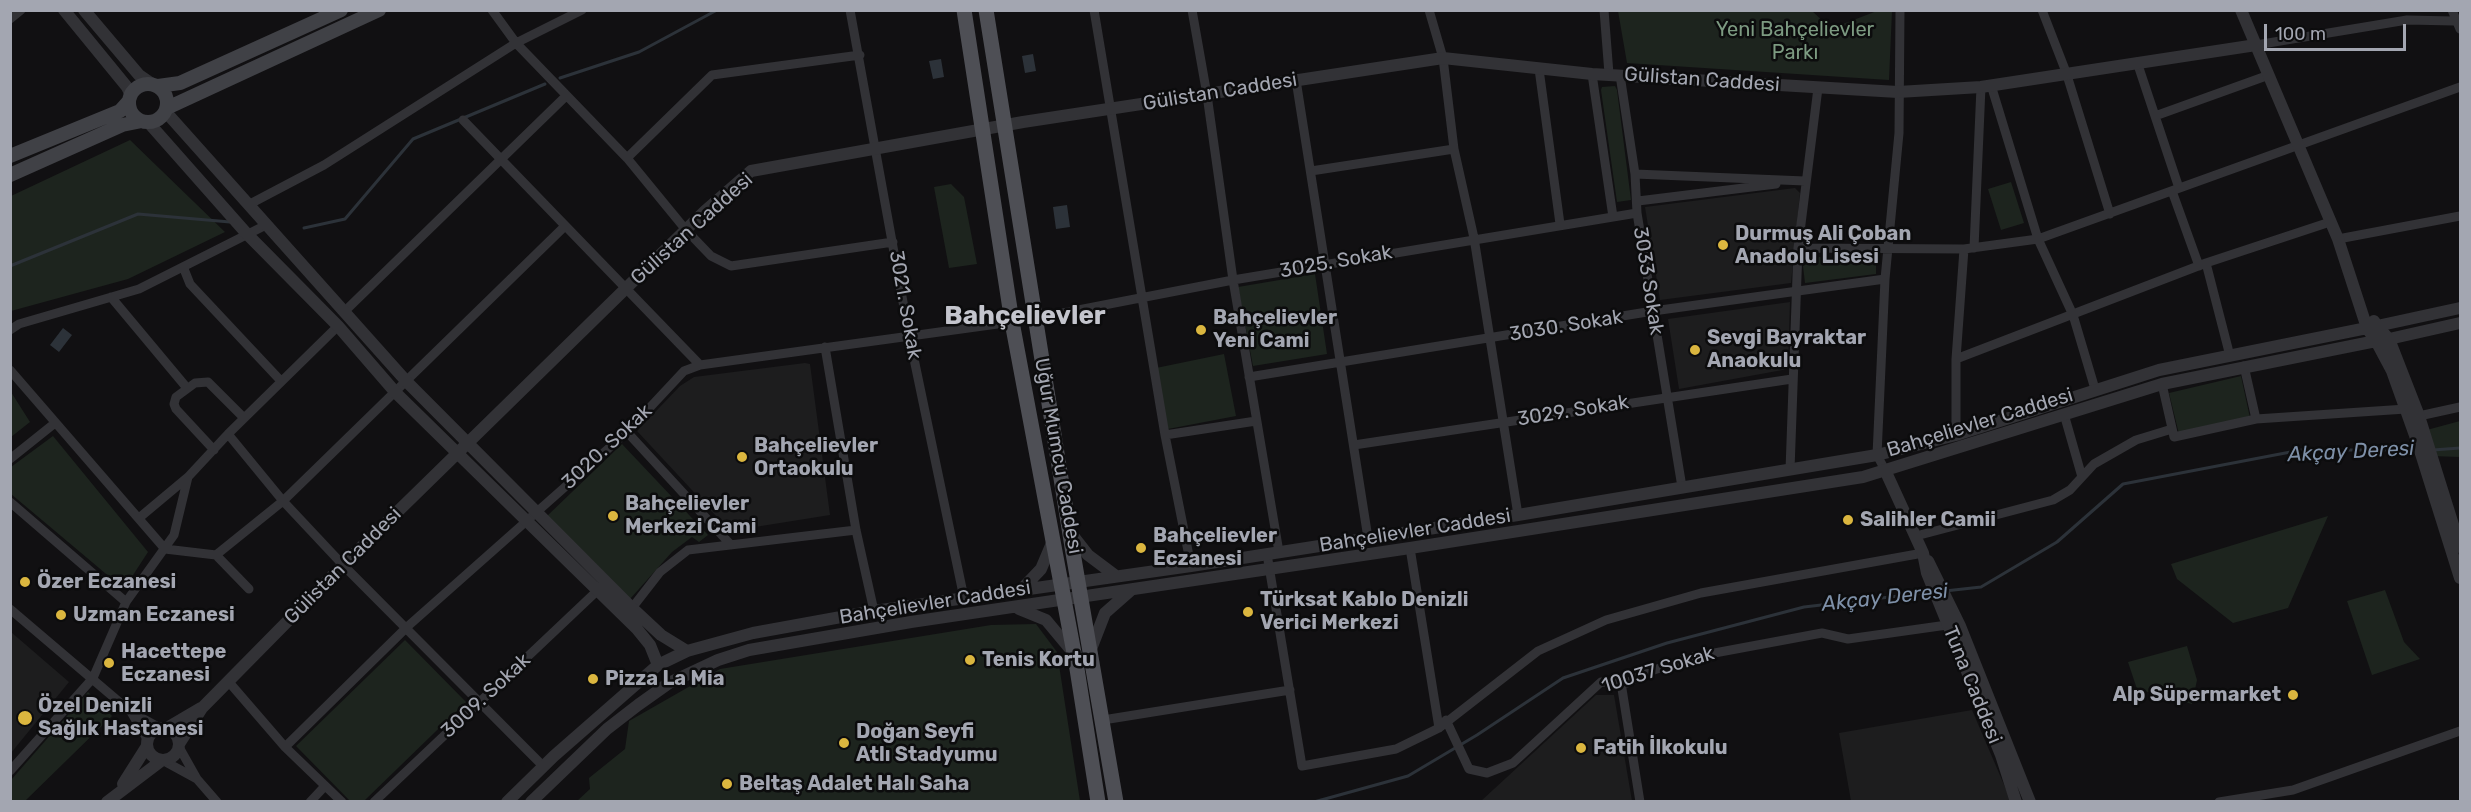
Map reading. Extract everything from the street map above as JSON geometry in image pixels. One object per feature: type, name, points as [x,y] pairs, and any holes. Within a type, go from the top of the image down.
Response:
[{"type":"main road","points":[[10,156],[120,111],[139,86],[180,83],[341,10]]},
{"type":"main road","points":[[10,175],[122,125],[159,119],[166,110],[379,10]]},
{"type":"main road","name":"Uğur Mumcu Caddesi","points":[[964,10],[1012,322],[1074,654],[1098,801]]},
{"type":"main road","name":"Uğur Mumcu Caddesi","points":[[986,10],[1037,318],[1069,531],[1116,801]]},
{"type":"main road","points":[[155,85],[166,96],[166,110]]},
{"type":"main road","points":[[130,98],[132,113],[145,121]]},
{"type":"street","points":[[10,19],[21,10]]},
{"type":"street","points":[[64,10],[128,87],[130,98]]},
{"type":"street","points":[[84,10],[139,75],[155,85]]},
{"type":"street","points":[[492,10],[516,42],[627,158],[686,230],[711,256],[731,266],[893,242]]},
{"type":"street","points":[[248,205],[324,165],[516,42],[582,10]]},
{"type":"street","name":"3021. Sokak","points":[[850,10],[860,55],[874,147],[909,335],[964,598]]},
{"type":"street","points":[[1094,10],[1165,435],[1191,566]]},
{"type":"street","points":[[1192,10],[1208,95],[1233,279],[1256,422],[1273,553],[1270,570],[1302,766],[1396,749],[1439,728],[1446,720],[1538,651],[1606,620],[1701,592],[1923,553]]},
{"type":"street","points":[[1429,10],[1443,58],[1454,149],[1474,238],[1488,339],[1518,515]]},
{"type":"street","name":"3033 Sokak","points":[[1604,10],[1635,174],[1637,213],[1682,487]]},
{"type":"street","points":[[1885,470],[1877,454],[1885,279],[1899,133],[1900,10]]},
{"type":"street","points":[[2042,10],[2066,72],[2110,214]]},
{"type":"street","points":[[2241,10],[2338,239],[2376,341],[2392,371],[2406,409],[2423,444],[2460,547]]},
{"type":"street","points":[[2452,10],[2457,25]]},
{"type":"street","name":"Gülistan Caddesi","points":[[179,746],[202,708],[228,681],[467,443],[686,230],[751,171],[1004,125],[1443,58],[1592,74],[1898,92],[1986,86],[2407,20],[2457,25]]},
{"type":"street","points":[[627,158],[712,75],[860,55]]},
{"type":"street","points":[[2137,62],[2176,190],[2203,264],[2230,356]]},
{"type":"street","points":[[1539,69],[1560,224]]},
{"type":"street","name":"3033 Sokak","points":[[1592,74],[1613,216]]},
{"type":"street","points":[[2155,116],[2269,75]]},
{"type":"street","points":[[1296,80],[1368,538]]},
{"type":"street","points":[[1986,86],[2038,239],[2073,315],[2095,388]]},
{"type":"street","points":[[1956,435],[1956,359],[1986,86]]},
{"type":"street","points":[[1798,248],[1969,249],[2038,239],[2460,87]]},
{"type":"street","points":[[1790,470],[1798,248],[1818,88]]},
{"type":"street","points":[[345,311],[566,96]]},
{"type":"street","points":[[166,110],[407,382],[467,443],[531,517],[650,645],[658,665]]},
{"type":"street","points":[[463,120],[700,365]]},
{"type":"street","points":[[145,121],[247,234],[338,326],[396,393],[456,454],[531,517],[661,635],[687,651]]},
{"type":"street","points":[[1311,171],[1454,149]]},
{"type":"street","points":[[1635,174],[1805,181]]},
{"type":"street","points":[[1638,201],[1805,181]]},
{"type":"street","name":"3025. Sokak","points":[[1037,318],[1233,279],[1637,213]]},
{"type":"street","points":[[2338,239],[2460,216]]},
{"type":"street","points":[[1956,359],[2203,264],[2330,222]]},
{"type":"street","points":[[10,330],[19,324],[139,289],[184,269],[266,225]]},
{"type":"street","points":[[216,555],[283,501],[565,226]]},
{"type":"street","points":[[184,269],[190,284],[281,381]]},
{"type":"street","name":"3030. Sokak","points":[[1249,377],[1653,312],[1885,279]]},
{"type":"street","points":[[111,297],[187,388]]},
{"type":"street","name":"Bahçelievler Caddesi","points":[[507,801],[543,766],[658,665],[687,651],[753,633],[874,611],[1191,566],[1518,515],[1877,454],[1956,435],[2095,388],[2159,370],[2460,308]]},
{"type":"street","name":"3020. Sokak","points":[[285,747],[407,627],[627,432],[684,371],[700,365],[1012,322]]},
{"type":"street","points":[[2389,339],[2460,323]]},
{"type":"street","points":[[139,518],[188,477],[228,434],[338,326]]},
{"type":"street","points":[[2372,327],[2389,339],[2419,416],[2423,444]]},
{"type":"street","name":"Bahçelievler Caddesi","points":[[531,801],[607,729],[669,683],[718,660],[789,641],[1270,570],[1863,477],[2162,384],[2389,339]]},
{"type":"street","points":[[825,348],[856,530],[874,611]]},
{"type":"street","points":[[2244,366],[2256,419]]},
{"type":"street","points":[[10,370],[165,549],[216,555],[249,589]]},
{"type":"street","name":"3029. Sokak","points":[[1354,445],[1792,379]]},
{"type":"street","points":[[214,450],[174,407],[175,399],[187,388],[200,381],[208,382],[244,418]]},
{"type":"street","points":[[2162,384],[2174,437],[2256,419],[2406,409]]},
{"type":"street","points":[[2419,416],[2460,407]]},
{"type":"street","points":[[2064,414],[2082,477]]},
{"type":"street","points":[[1165,435],[1256,422]]},
{"type":"street","points":[[10,459],[55,423]]},
{"type":"street","points":[[1916,536],[2054,500],[2070,490],[2094,464],[2136,440],[2172,429]]},
{"type":"street","points":[[627,432],[731,544]]},
{"type":"street","points":[[228,434],[283,501],[543,766]]},
{"type":"street","points":[[2427,456],[2460,578]]},
{"type":"street","name":"Tuna Caddesi","points":[[1885,470],[1931,572],[2001,755],[2016,801]]},
{"type":"street","points":[[10,771],[93,678],[126,602],[174,535],[188,477]]},
{"type":"street","points":[[10,502],[126,602]]},
{"type":"street","points":[[632,608],[660,572],[688,549],[856,530]]},
{"type":"street","points":[[1069,531],[1088,555],[1116,576]]},
{"type":"street","points":[[1020,590],[1041,569],[1052,543]]},
{"type":"street","points":[[1410,548],[1439,728]]},
{"type":"street","name":"3009. Sokak","points":[[374,801],[598,590]]},
{"type":"street","points":[[1090,650],[1105,613],[1113,604],[1133,590]]},
{"type":"street","points":[[1014,608],[1046,620],[1058,631],[1074,654]]},
{"type":"street","points":[[10,609],[131,712],[176,734],[179,746],[197,779],[217,801]]},
{"type":"street","name":"Tuna Caddesi","points":[[1949,620],[2006,737],[2030,801]]},
{"type":"street","name":"10037 Sokak","points":[[1446,720],[1469,769],[1487,773],[1512,763],[1601,682],[1618,685],[1626,683],[1645,673],[1713,652],[1822,633],[1848,639],[1949,620]]},
{"type":"street","points":[[228,681],[285,747],[342,801]]},
{"type":"street","points":[[1618,685],[1622,689],[1640,801]]},
{"type":"street","points":[[1103,720],[1290,690]]},
{"type":"street","name":"Gülistan Caddesi","points":[[164,728],[202,708]]},
{"type":"street","points":[[131,712],[151,756],[197,779]]},
{"type":"street","points":[[122,788],[151,733],[164,728]]},
{"type":"street","points":[[2219,801],[2293,790],[2460,731]]},
{"type":"street","points":[[106,801],[122,788],[174,756],[179,746]]},
{"type":"street","points":[[310,801],[325,786]]},
{"type":"shaded area","points":[[1033,54],[1036,71],[1025,73],[1022,56]]},
{"type":"shaded area","points":[[941,59],[944,77],[933,79],[929,61]]},
{"type":"shaded area","name":"Durmuş Ali Çoban Anadolu Lisesi","points":[[1795,188],[1800,193],[1791,283],[1660,300],[1645,207]]},
{"type":"shaded area","points":[[1067,205],[1070,227],[1056,229],[1053,207]]},
{"type":"shaded area","points":[[1790,302],[1788,369],[1679,389],[1668,319]]},
{"type":"shaded area","points":[[63,328],[72,335],[59,352],[50,345]]},
{"type":"shaded area","name":"Bahçelievler Ortaokulu","points":[[810,364],[830,515],[730,531],[637,431],[680,386],[694,377]]},
{"type":"shaded area","name":"Özel Denizli Sağlık Hastanesi","points":[[11,632],[69,682],[11,753]]},
{"type":"shaded area","name":"Fatih İlkokulu","points":[[1596,695],[1614,695],[1632,801],[1481,801]]},
{"type":"shaded area","points":[[1972,710],[2011,801],[1851,801],[1839,733]]},
{"type":"green space","name":"Yeni Bahçelievler Parkı","points":[[1618,11],[1812,11],[1825,23],[1835,27],[1877,11],[1892,11],[1889,80],[1627,63]]},
{"type":"green space","points":[[1615,86],[1631,200],[1617,202],[1601,90],[1602,87]]},
{"type":"green space","points":[[130,140],[225,232],[128,279],[11,311],[11,196]]},
{"type":"green space","points":[[2011,182],[2024,223],[2001,230],[1988,189]]},
{"type":"green space","points":[[951,184],[964,197],[977,264],[949,268],[934,187]]},
{"type":"green space","points":[[1819,257],[1876,258],[1876,274],[1805,283],[1803,266]]},
{"type":"green space","points":[[1315,274],[1327,354],[1253,366],[1238,287]]},
{"type":"green space","points":[[1224,354],[1236,416],[1168,429],[1156,368]]},
{"type":"green space","points":[[2241,376],[2250,418],[2179,434],[2169,393]]},
{"type":"green space","points":[[11,392],[30,422],[10,437]]},
{"type":"green space","points":[[2460,421],[2460,457],[2431,456],[2423,431]]},
{"type":"green space","points":[[53,436],[148,552],[124,589],[11,494],[11,467]]},
{"type":"green space","points":[[622,444],[708,535],[699,542],[692,537],[672,552],[630,599],[547,516]]},
{"type":"green space","points":[[2328,516],[2288,608],[2233,623],[2177,579],[2171,564]]},
{"type":"green space","points":[[2385,590],[2404,642],[2420,659],[2372,675],[2347,601]]},
{"type":"green space","points":[[1036,624],[1057,652],[1080,801],[577,801],[590,789],[589,778],[625,749],[629,721],[720,669],[991,625]]},
{"type":"green space","points":[[405,640],[466,702],[364,801],[350,801],[296,746]]},
{"type":"green space","points":[[2187,646],[2197,680],[2192,704],[2137,689],[2128,662]]},
{"type":"green space","points":[[88,692],[112,716],[25,801],[11,801],[11,780]]},
{"type":"waterway","points":[[560,78],[639,52],[717,10]]},
{"type":"waterway","points":[[304,228],[345,219],[413,139],[545,84]]},
{"type":"waterway","points":[[10,266],[138,214],[230,222]]},
{"type":"waterway","name":"Akçay Deresi","points":[[2433,450],[2460,448]]},
{"type":"waterway","name":"Akçay Deresi","points":[[1945,591],[1981,587],[2057,542],[2123,484],[2301,450],[2417,450]]},
{"type":"waterway","name":"Akçay Deresi","points":[[1314,802],[1408,776],[1477,735],[1563,678],[1667,643],[1804,607],[1933,592]]},
{"type":"place","name":"Durmuş Ali Çoban Anadolu Lisesi","points":[[1723,245]]},
{"type":"place","name":"Bahçelievler Yeni Cami","points":[[1201,330]]},
{"type":"place","name":"Sevgi Bayraktar Anaokulu","points":[[1695,350]]},
{"type":"place","name":"Bahçelievler Ortaokulu","points":[[742,457]]},
{"type":"place","name":"Bahçelievler Merkezi Cami","points":[[613,516]]},
{"type":"place","name":"Salihler Camii","points":[[1848,520]]},
{"type":"place","name":"Bahçelievler Eczanesi","points":[[1141,548]]},
{"type":"place","name":"Özer Eczanesi","points":[[25,582]]},
{"type":"place","name":"Türksat Kablo Denizli Verici Merkezi","points":[[1248,612]]},
{"type":"place","name":"Uzman Eczanesi","points":[[61,615]]},
{"type":"place","name":"Tenis Kortu","points":[[970,660]]},
{"type":"place","name":"Hacettepe Eczanesi","points":[[109,663]]},
{"type":"place","name":"Pizza La Mia","points":[[593,679]]},
{"type":"place","name":"Alp Süpermarket","points":[[2293,695]]},
{"type":"place","name":"Özel Denizli Sağlık Hastanesi","points":[[25,718]]},
{"type":"place","name":"Doğan Seyfi Atlı Stadyumu","points":[[844,743]]},
{"type":"place","name":"Fatih İlkokulu","points":[[1581,748]]},
{"type":"place","name":"Beltaş Adalet Halı Saha","points":[[727,784]]},
{"type":"district","name":"Bahçelievler","points":[[1025,316]]}]
